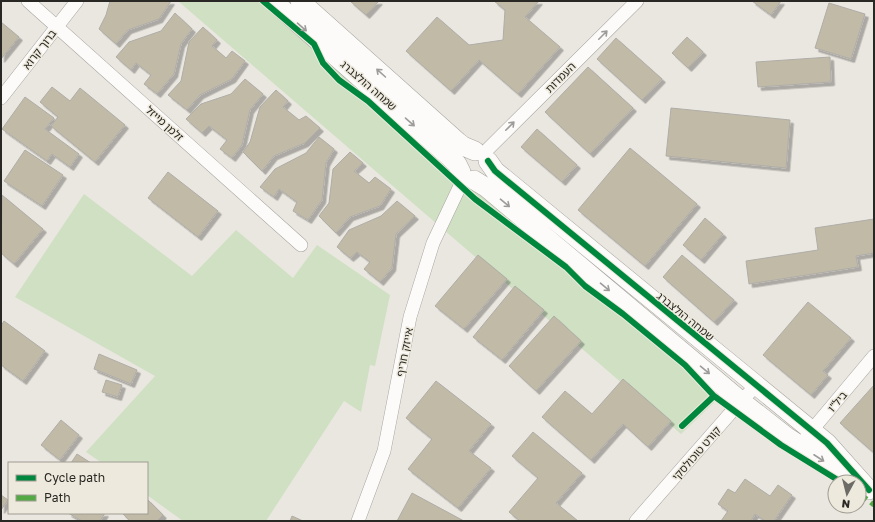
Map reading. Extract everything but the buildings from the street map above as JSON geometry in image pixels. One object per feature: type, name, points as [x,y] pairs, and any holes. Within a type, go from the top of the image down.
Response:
[{"type":"street","name":"זלמן מייזל","points":[[28,1],[301,245]]},
{"type":"street","name":"ברוך קרוא","points":[[1,98],[77,1]]},
{"type":"street","name":"שמחה הולצברג","points":[[273,1],[457,164],[465,179],[487,188],[741,401],[787,437],[845,474]]},
{"type":"street","name":"שמחה הולצברג","points":[[300,1],[458,142],[482,155],[495,172],[827,443],[854,474]]},
{"type":"street","name":"העמדות","points":[[482,155],[637,1]]},
{"type":"street","points":[[471,151],[482,155],[488,170],[486,174],[483,178],[465,179],[459,163],[463,156],[471,151]]},
{"type":"street","name":"אייזק חריף","points":[[358,521],[384,450],[410,317],[433,243],[465,179]]},
{"type":"street","name":"ביל\"ו","points":[[800,445],[874,356]]},
{"type":"street","name":"קורט טוכולסקי","points":[[636,521],[741,401],[756,386]]},
{"type":"green space","points":[[178,1],[258,1],[484,193],[724,393],[681,434]]},
{"type":"green space","points":[[84,194],[192,276],[236,230],[293,278],[317,245],[390,295],[375,366],[370,365],[361,412],[344,401],[266,521],[183,521],[148,496],[148,462],[101,462],[86,452],[155,376],[15,297]]},
{"type":"marked path","points":[[867,499],[874,505]]},
{"type":"cycle path","points":[[263,1],[314,44],[323,63],[339,80],[368,101],[475,199],[566,267],[585,286],[623,314],[685,365],[714,396],[682,426]]},
{"type":"cycle path","points":[[488,161],[495,171],[827,443],[869,490]]},
{"type":"cycle path","points":[[714,396],[781,445],[828,474]]}]
